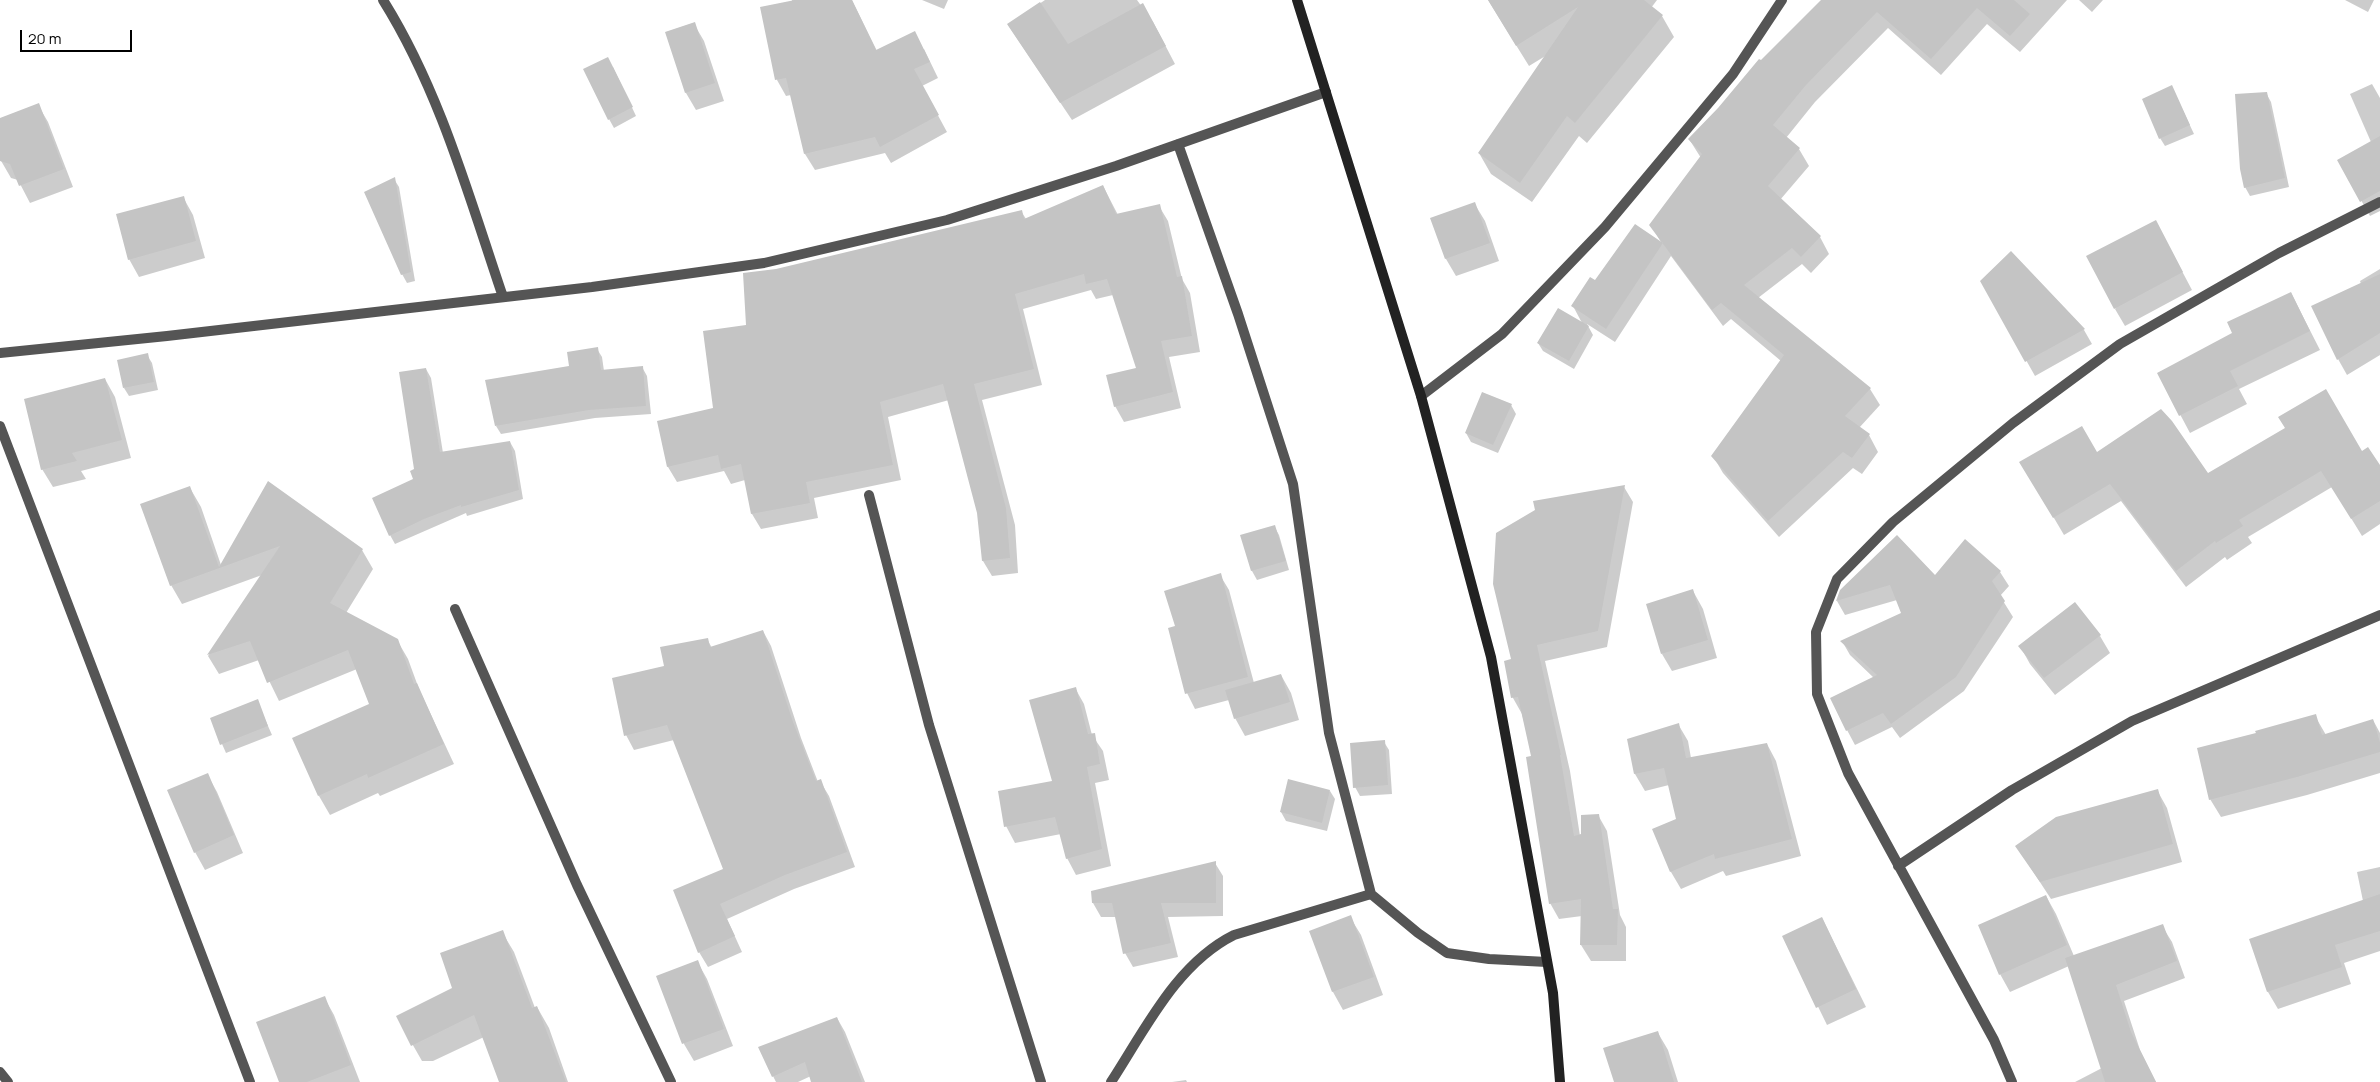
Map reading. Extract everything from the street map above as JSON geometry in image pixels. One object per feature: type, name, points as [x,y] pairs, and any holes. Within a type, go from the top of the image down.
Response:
[{"type":"main road","points":[[1296,0],[1421,396],[1491,657],[1553,993],[1560,1082]]},
{"type":"street","points":[[383,0],[397,22],[445,124],[503,297]]},
{"type":"street","points":[[1421,396],[1502,334],[1605,227],[1733,74],[1782,0]]},
{"type":"street","points":[[0,352],[167,336],[503,297],[764,263],[947,220],[1178,144],[1326,92]]},
{"type":"street","points":[[1178,144],[1238,314],[1293,484],[1329,733],[1371,894],[1418,933],[1447,953],[1547,962]]},
{"type":"street","points":[[2012,1082],[1994,1040],[1848,772],[1817,694],[1816,632],[1837,579],[1893,522],[2013,423],[2120,344],[2280,253],[2380,202]]},
{"type":"street","points":[[0,426],[250,1082]]},
{"type":"street","points":[[868,495],[929,726],[1041,1082]]},
{"type":"street","points":[[455,609],[577,885],[671,1082]]},
{"type":"street","points":[[1898,866],[2012,790],[2132,721],[2380,615]]},
{"type":"street","points":[[1111,1082],[1177,982],[1216,944],[1234,936],[1371,894]]},
{"type":"street","points":[[0,1072],[8,1082]]},
{"type":"building","points":[[795,0],[852,0],[876,50],[915,31],[930,62],[914,69],[939,115],[880,147],[875,137],[804,154],[786,78],[775,80],[760,7]]},
{"type":"building","points":[[1488,0],[1644,0],[1663,15],[1575,123],[1567,116],[1520,183],[1478,153],[1578,7],[1516,46]]},
{"type":"building","points":[[1821,0],[2014,0],[2030,14],[2010,36],[1977,8],[1931,59],[1877,12],[1806,85],[1773,125],[1800,148],[1768,186],[1821,236],[1801,257],[1792,248],[1744,285],[1871,388],[1845,416],[1870,434],[1852,458],[1843,452],[1768,521],[1711,456],[1784,355],[1721,303],[1712,310],[1649,225],[1702,154],[1688,139],[1718,108],[1759,59],[1761,60]]},
{"type":"building","points":[[1040,2],[1068,44],[1143,3],[1166,46],[1060,103],[1007,24]]},
{"type":"building","points":[[695,22],[715,83],[685,93],[665,32]]},
{"type":"building","points":[[608,57],[633,107],[608,120],[583,69]]},
{"type":"building","points":[[2172,85],[2190,125],[2159,139],[2142,99]]},
{"type":"building","points":[[2267,92],[2285,178],[2244,188],[2240,169],[2235,94]]},
{"type":"building","points":[[39,103],[64,169],[19,186],[10,164],[0,161],[0,118]]},
{"type":"building","points":[[2380,136],[2380,191],[2360,202],[2337,160]]},
{"type":"building","points":[[395,177],[411,272],[401,275],[364,192]]},
{"type":"building","points":[[1103,185],[1116,214],[1160,204],[1177,277],[1182,276],[1192,336],[1161,341],[1173,392],[1114,407],[1106,375],[1136,368],[1107,279],[1086,284],[1084,274],[1015,294],[1034,369],[974,384],[1006,508],[1010,558],[982,561],[977,513],[943,384],[880,402],[893,465],[806,482],[810,503],[751,514],[741,464],[721,469],[718,455],[667,467],[657,421],[713,408],[703,331],[746,325],[743,273],[776,269],[1022,210],[1024,219]]},
{"type":"building","points":[[184,196],[196,241],[128,260],[116,214]]},
{"type":"building","points":[[1475,202],[1490,243],[1445,259],[1430,218]]},
{"type":"building","points":[[2156,220],[2183,272],[2114,309],[2086,256]]},
{"type":"building","points":[[1635,224],[1663,243],[1606,329],[1571,306],[1590,277],[1595,280]]},
{"type":"building","points":[[2011,251],[2085,329],[2025,362],[1980,281]]},
{"type":"building","points":[[2380,274],[2380,333],[2337,360],[2311,306]]},
{"type":"building","points":[[2291,292],[2310,331],[2230,371],[2238,386],[2179,416],[2157,373],[2232,333],[2227,322]]},
{"type":"building","points":[[1558,308],[1589,326],[1569,361],[1537,343]]},
{"type":"building","points":[[598,347],[601,370],[643,366],[646,406],[589,410],[495,426],[485,380],[569,366],[567,352]]},
{"type":"building","points":[[148,353],[154,382],[123,388],[117,360]]},
{"type":"building","points":[[426,368],[440,452],[510,441],[519,490],[461,507],[461,505],[424,519],[389,536],[372,498],[413,479],[410,471],[414,469],[399,372]]},
{"type":"building","points":[[105,378],[122,440],[72,453],[77,461],[41,470],[24,399]]},
{"type":"building","points":[[2326,389],[2362,451],[2368,447],[2380,465],[2380,501],[2351,519],[2321,471],[2239,520],[2243,526],[2216,543],[2215,541],[2176,571],[2110,484],[2053,518],[2019,462],[2082,426],[2097,452],[2161,409],[2172,421],[2208,473],[2285,428],[2278,417]]},
{"type":"building","points":[[1482,392],[1512,404],[1493,445],[1465,433]]},
{"type":"building","points":[[268,481],[363,549],[330,603],[398,639],[414,684],[417,683],[444,744],[368,778],[367,774],[318,796],[292,738],[369,704],[348,650],[267,683],[250,641],[207,655],[280,546],[170,586],[140,504],[190,486],[219,567]]},
{"type":"building","points":[[1625,485],[1598,631],[1537,645],[1561,755],[1574,836],[1581,834],[1581,815],[1599,814],[1613,909],[1618,909],[1617,945],[1580,945],[1581,899],[1549,904],[1526,757],[1531,756],[1518,697],[1511,698],[1504,661],[1511,659],[1493,584],[1496,533],[1535,510],[1533,501]]},
{"type":"building","points":[[1275,525],[1286,561],[1251,571],[1240,535]]},
{"type":"building","points":[[1897,535],[1935,575],[1965,539],[2001,571],[1992,581],[2005,601],[1956,677],[1891,724],[1883,713],[1846,731],[1830,698],[1877,675],[1840,641],[1901,613],[1890,585],[1836,601],[1840,590]]},
{"type":"building","points":[[1221,573],[1248,677],[1185,694],[1168,628],[1175,626],[1164,591]]},
{"type":"building","points":[[1693,589],[1708,640],[1661,654],[1646,604]]},
{"type":"building","points":[[2075,602],[2101,635],[2044,678],[2018,646]]},
{"type":"building","points":[[763,630],[793,722],[816,781],[821,779],[847,852],[785,875],[720,904],[735,936],[698,953],[673,890],[723,869],[667,725],[624,736],[612,678],[664,666],[660,647],[708,638],[710,647]]},
{"type":"building","points":[[1281,674],[1290,702],[1234,719],[1225,690]]},
{"type":"building","points":[[1076,687],[1088,734],[1095,733],[1100,764],[1087,767],[1102,849],[1066,859],[1055,817],[1004,827],[998,791],[1052,781],[1029,700]]},
{"type":"building","points":[[258,699],[268,726],[220,745],[210,718]]},
{"type":"building","points":[[2316,714],[2322,735],[2373,719],[2380,742],[2380,752],[2297,777],[2209,800],[2197,748],[2256,733],[2255,731]]},
{"type":"building","points":[[1679,723],[1686,758],[1767,743],[1792,839],[1715,859],[1714,854],[1670,872],[1652,829],[1676,819],[1664,768],[1634,774],[1627,739]]},
{"type":"building","points":[[1385,740],[1388,785],[1353,788],[1350,743]]},
{"type":"building","points":[[208,773],[234,835],[194,853],[167,790]]},
{"type":"building","points":[[1288,779],[1330,790],[1322,823],[1280,812]]},
{"type":"building","points":[[2158,789],[2173,844],[2040,882],[2015,846],[2056,817]]},
{"type":"building","points":[[1216,861],[1216,903],[1161,903],[1171,943],[1123,954],[1112,903],[1092,903],[1091,891]]},
{"type":"building","points":[[2380,894],[2380,931],[2335,945],[2342,967],[2267,992],[2249,939]]},
{"type":"building","points":[[2046,895],[2067,945],[1999,975],[1978,925]]},
{"type":"building","points":[[1351,915],[1374,977],[1332,992],[1309,931]]},
{"type":"building","points":[[1822,917],[1856,989],[1816,1008],[1782,936]]},
{"type":"building","points":[[2163,924],[2177,961],[2116,985],[2131,1032],[2156,1082],[2105,1082],[2065,958]]},
{"type":"building","points":[[503,930],[532,1008],[537,1006],[566,1082],[499,1082],[474,1015],[411,1046],[396,1016],[452,988],[440,953]]},
{"type":"building","points":[[698,960],[724,1029],[682,1044],[656,976]]},
{"type":"building","points":[[325,996],[351,1065],[307,1082],[279,1082],[256,1022]]},
{"type":"building","points":[[837,1017],[862,1082],[811,1082],[805,1062],[772,1077],[758,1047]]},
{"type":"building","points":[[1658,1031],[1674,1082],[1614,1082],[1603,1048]]}]
